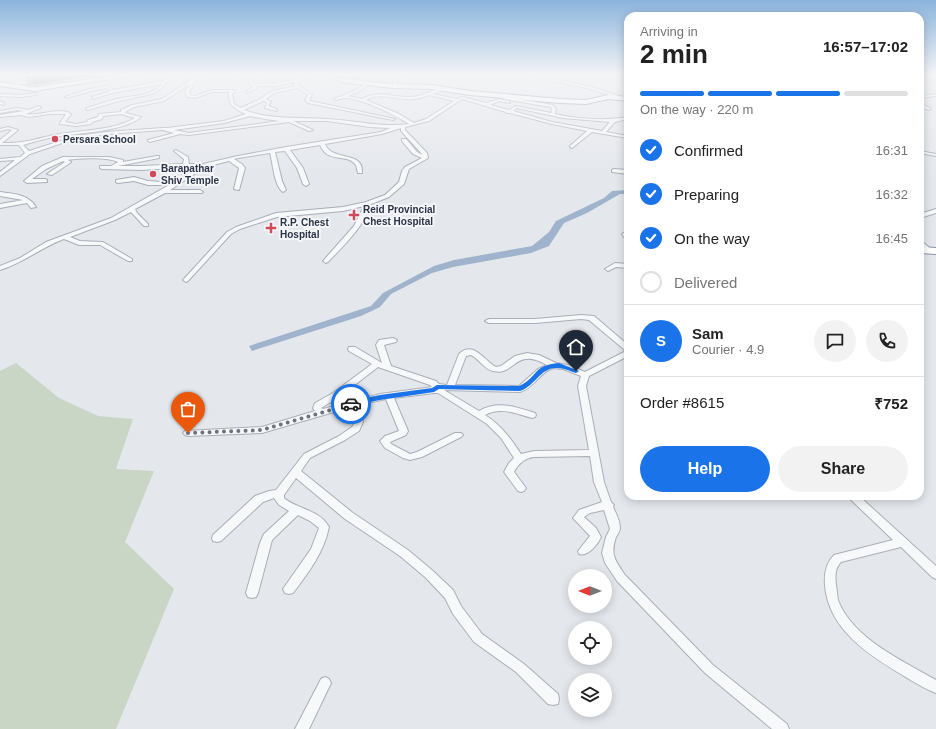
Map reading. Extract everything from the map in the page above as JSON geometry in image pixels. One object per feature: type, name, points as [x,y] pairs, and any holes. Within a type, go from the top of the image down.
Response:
[{"type":"street","points":[[15,109],[28,111]]},
{"type":"street","points":[[0,112],[15,109]]},
{"type":"street","points":[[22,114],[33,109]]},
{"type":"street","points":[[122,113],[126,109]]},
{"type":"street","points":[[340,109],[393,119]]},
{"type":"street","points":[[383,109],[397,115],[413,125]]},
{"type":"street","points":[[240,110],[264,117],[294,120],[323,120],[372,127],[394,128],[430,120],[445,109]]},
{"type":"street","points":[[498,109],[552,123],[624,136]]},
{"type":"street","points":[[508,112],[514,109]]},
{"type":"street","points":[[521,109],[552,115],[614,121]]},
{"type":"street","points":[[552,115],[554,109]]},
{"type":"street","points":[[264,117],[276,110]]},
{"type":"street","points":[[0,116],[22,114],[31,116],[50,113],[67,113],[69,114],[62,123],[76,125],[89,123],[90,121],[100,118],[101,115],[122,113],[139,116],[121,125],[82,133],[54,136],[20,144],[0,144]]},
{"type":"street","points":[[0,174],[28,153],[81,136],[125,131],[169,129],[224,122],[251,114]]},
{"type":"street","points":[[358,118],[367,121],[389,122],[394,128]]},
{"type":"street","points":[[603,132],[614,121],[624,118]]},
{"type":"street","points":[[150,141],[178,133],[193,134],[294,120]]},
{"type":"street","points":[[288,121],[311,130]]},
{"type":"street","points":[[403,127],[403,130],[425,154],[426,158]]},
{"type":"street","points":[[0,130],[8,128],[16,130],[0,144]]},
{"type":"street","points":[[0,268],[22,259],[48,243],[103,224],[163,191],[203,166],[230,159],[382,132],[394,128]]},
{"type":"street","points":[[169,129],[178,133]]},
{"type":"street","points":[[572,147],[591,130]]},
{"type":"street","points":[[404,140],[415,153],[426,158]]},
{"type":"street","points":[[322,143],[324,148],[333,156],[344,156],[355,161],[360,167],[360,172]]},
{"type":"street","points":[[20,144],[28,153]]},
{"type":"street","points":[[286,148],[300,168],[306,184]]},
{"type":"street","points":[[176,151],[186,158],[186,165]]},
{"type":"street","points":[[272,151],[275,159],[278,182],[283,190]]},
{"type":"street","points":[[924,153],[936,155]]},
{"type":"street","points":[[45,182],[27,181],[52,162],[63,158],[77,157],[118,159],[121,161],[119,164]]},
{"type":"street","points":[[112,167],[119,164],[157,157]]},
{"type":"street","points":[[0,160],[22,158]]},
{"type":"street","points":[[50,174],[68,162],[63,158]]},
{"type":"street","points":[[186,280],[229,233],[238,228],[276,215],[343,209],[368,203],[387,196],[397,189],[402,183],[402,175],[406,168],[426,158]]},
{"type":"street","points":[[230,159],[242,168],[237,189]]},
{"type":"street","points":[[102,167],[142,168],[186,165],[203,166]]},
{"type":"street","points":[[614,171],[624,172]]},
{"type":"street","points":[[118,181],[134,179],[148,183],[173,184]]},
{"type":"street","points":[[163,191],[200,192]]},
{"type":"street","points":[[0,194],[26,199],[30,201],[33,207]]},
{"type":"street","points":[[0,206],[30,201]]},
{"type":"street","points":[[326,261],[361,221],[366,213],[368,203]]},
{"type":"street","points":[[132,208],[135,214],[146,225]]},
{"type":"street","points":[[924,214],[936,210]]},
{"type":"street","points":[[65,237],[79,243],[101,243],[130,260]]},
{"type":"street","points":[[924,245],[933,251]]},
{"type":"street","points":[[608,269],[618,265],[624,266]]},
{"type":"street","points":[[489,321],[535,321],[581,317],[591,318],[624,346]]},
{"type":"street","points":[[388,368],[380,345],[382,342],[393,340]]},
{"type":"street","points":[[352,349],[376,364],[433,382],[436,388],[440,391],[478,416],[490,422],[504,436],[520,460]]},
{"type":"street","points":[[450,386],[463,354],[467,352],[479,355],[494,369],[505,368],[517,358],[523,356],[543,359],[553,365],[567,367],[585,375]]},
{"type":"street","points":[[585,375],[624,355]]},
{"type":"street","points":[[321,413],[317,408],[318,405],[336,395],[376,364]]},
{"type":"street","points":[[188,433],[262,430],[354,403],[450,386],[520,388],[527,386],[541,370],[553,365]]},
{"type":"street","points":[[585,375],[583,391],[599,482],[602,493],[609,505],[615,529],[611,537],[607,553],[609,560],[621,578],[709,669],[782,729]]},
{"type":"street","points":[[389,396],[404,431],[403,433],[388,438],[385,441],[388,446],[406,456],[414,457],[458,435]]},
{"type":"street","points":[[289,589],[321,543],[324,527],[321,523],[282,502],[279,499],[279,494],[307,456],[356,429],[359,422],[354,403]]},
{"type":"street","points":[[478,416],[492,408],[500,407],[532,415]]},
{"type":"street","points":[[521,488],[509,472],[510,469],[520,460],[529,454],[594,453]]},
{"type":"street","points":[[295,472],[350,516],[404,553],[429,574],[449,594],[457,610],[478,638],[520,668],[553,699]]},
{"type":"street","points":[[217,538],[259,499],[269,495],[279,494]]},
{"type":"street","points":[[856,500],[936,574]]},
{"type":"street","points":[[583,551],[596,537],[590,528],[578,518],[579,515],[583,512],[609,505]]},
{"type":"street","points":[[252,593],[265,543],[268,537],[297,509]]},
{"type":"street","points":[[902,542],[838,558],[834,562],[830,572],[829,588],[837,613],[846,625],[877,652],[936,686]]},
{"type":"street","points":[[302,729],[325,683]]},
{"type":"green space","points":[[16,363],[59,398],[98,416],[133,419],[116,469],[154,471],[125,542],[174,589],[116,729],[0,729],[0,371]]},
{"type":"water","points":[[624,190],[624,194],[620,194],[587,213],[564,223],[549,246],[531,253],[453,267],[432,273],[391,294],[380,307],[361,316],[252,351],[249,346],[371,306],[383,293],[434,266],[454,260],[532,246],[549,232],[556,221],[604,198],[612,191]]},
{"type":"way so far","points":[[188,433],[262,430],[351,404]]},
{"type":"place","name":"Persara School","points":[[55,139]]},
{"type":"place","name":"Barapathar Shiv Temple","points":[[153,174]]},
{"type":"place","name":"Reid Provincial Chest Hospital","points":[[354,215]]},
{"type":"place","name":"R.P. Chest Hospital","points":[[271,228]]},
{"type":"route","points":[[351,404],[380,397],[434,390],[437,387],[459,386],[523,388],[527,386],[541,370],[553,365],[567,367],[576,371]]}]
